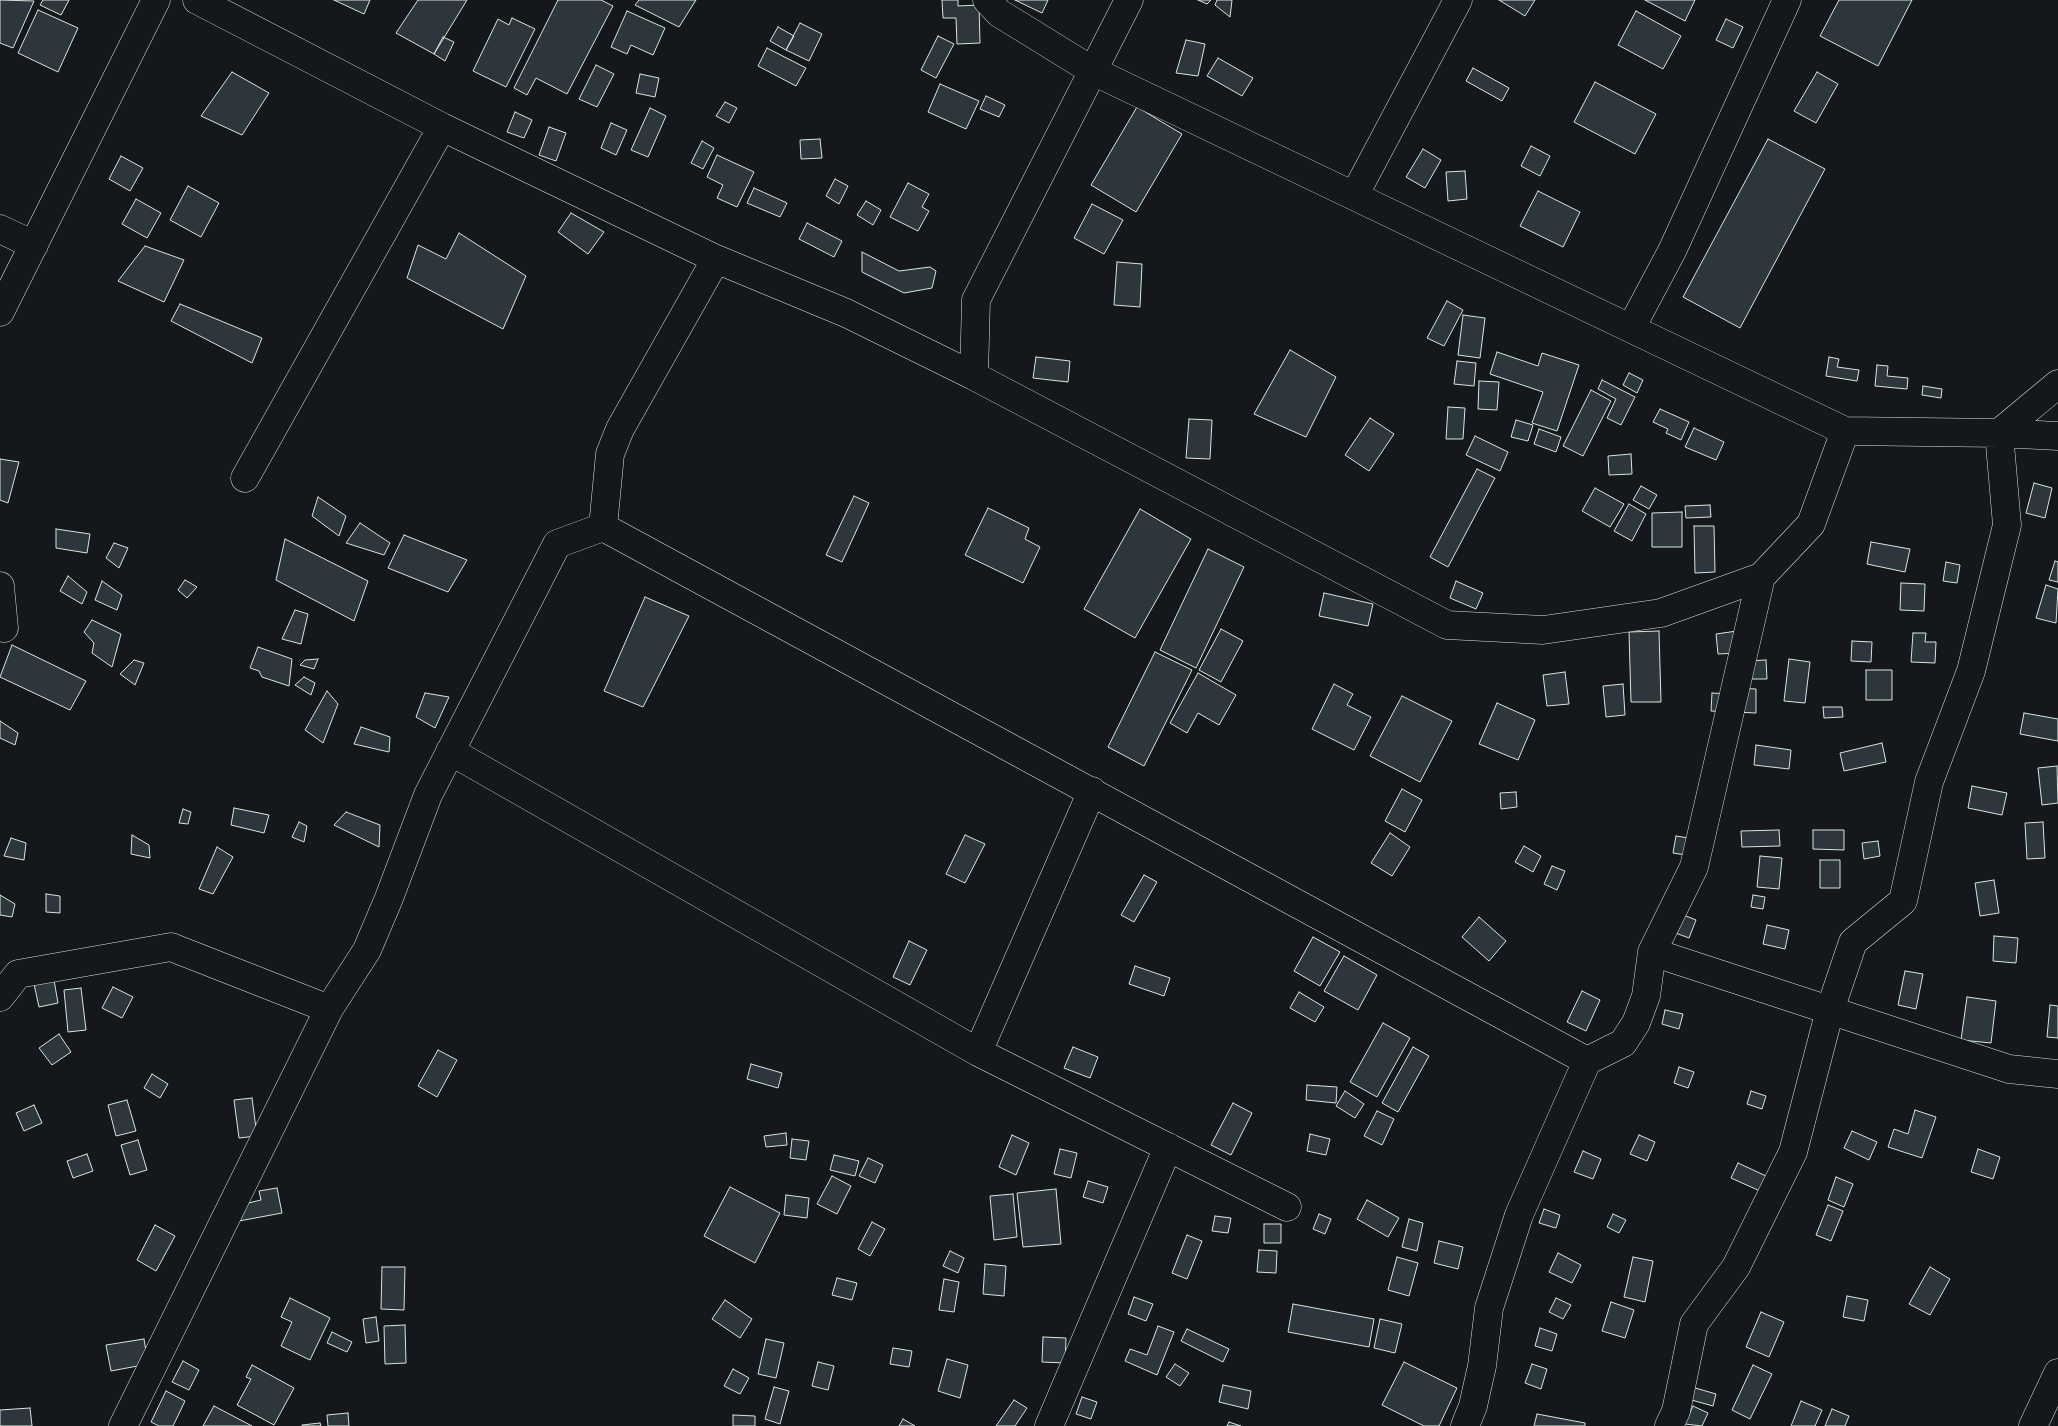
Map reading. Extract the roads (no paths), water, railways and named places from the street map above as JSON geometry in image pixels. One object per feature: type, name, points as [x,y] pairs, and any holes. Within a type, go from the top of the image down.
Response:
[{"type":"street","points":[[0,312],[156,0]]},
{"type":"street","points":[[197,0],[442,127],[716,259],[846,313],[974,376],[1447,625],[1543,630],[1660,613],[1761,577],[1811,524],[1845,431]]},
{"type":"street","points":[[987,0],[999,13],[1093,71],[1845,431],[1999,433],[2058,436]]},
{"type":"street","points":[[974,376],[976,300],[1129,0]]},
{"type":"street","points":[[1354,196],[1458,0]]},
{"type":"street","points":[[1631,328],[1672,251],[1787,0]]},
{"type":"street","points":[[244,478],[442,127]]},
{"type":"street","points":[[0,228],[34,245]]},
{"type":"street","points":[[603,527],[610,454],[620,430],[716,259]]},
{"type":"street","points":[[1999,433],[2058,384]]},
{"type":"street","points":[[1669,1426],[1676,1411],[1694,1324],[1736,1267],[1793,1152],[1830,1010],[1853,942],[1903,901],[1929,782],[1971,671],[2007,525],[1999,433]]},
{"type":"street","points":[[123,1426],[329,1009],[367,950],[390,898],[428,795],[557,544],[603,527],[1588,1060]]},
{"type":"street","points":[[1464,1426],[1473,1406],[1482,1366],[1489,1308],[1519,1215],[1588,1060],[1623,1042],[1636,1023],[1646,996],[1652,952],[1694,867],[1761,577]]},
{"type":"street","points":[[0,586],[4,628]]},
{"type":"street","points":[[450,751],[978,1052],[1287,1207]]},
{"type":"street","points":[[978,1052],[1092,791]]},
{"type":"street","points":[[0,997],[18,974],[171,947],[329,1009]]},
{"type":"street","points":[[1652,952],[2009,1069],[2058,1074]]},
{"type":"street","points":[[1049,1426],[1168,1147]]},
{"type":"street","points":[[2033,1426],[2058,1374]]}]
